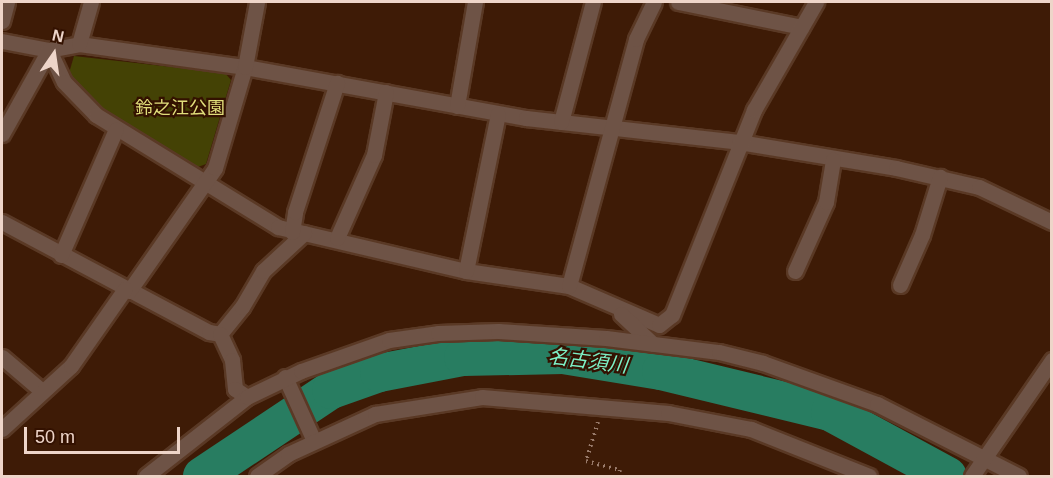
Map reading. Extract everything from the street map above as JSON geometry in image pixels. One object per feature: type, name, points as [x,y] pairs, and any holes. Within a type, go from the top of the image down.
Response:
[{"type":"street","points":[[2,21],[7,2]]},
{"type":"street","points":[[79,44],[91,2]]},
{"type":"street","points":[[2,429],[71,366],[207,183],[215,168],[245,67],[257,2]]},
{"type":"street","points":[[457,106],[475,2]]},
{"type":"street","points":[[561,122],[593,2]]},
{"type":"street","points":[[569,286],[636,39],[654,2]]},
{"type":"street","points":[[678,2],[716,5],[802,27]]},
{"type":"street","points":[[49,50],[64,82],[96,115],[207,183],[298,232],[338,238],[466,271],[569,286],[658,325],[672,315],[739,142],[816,2]]},
{"type":"street","points":[[2,41],[49,50],[79,44],[245,67],[498,114],[739,142],[940,177],[996,194],[1052,222]]},
{"type":"street","points":[[2,134],[49,50]]},
{"type":"street","points":[[298,232],[295,212],[337,84]]},
{"type":"street","points":[[338,238],[374,155],[386,92]]},
{"type":"street","points":[[466,271],[498,114]]},
{"type":"street","points":[[61,255],[116,129]]},
{"type":"street","points":[[795,271],[823,211],[833,160]]},
{"type":"street","points":[[900,285],[922,235],[940,177]]},
{"type":"street","points":[[2,222],[127,290],[209,332],[220,334]]},
{"type":"street","points":[[220,334],[242,307],[263,271],[298,232]]},
{"type":"street","points":[[615,308],[653,344]]},
{"type":"street","points":[[147,477],[247,397],[285,377],[367,345],[438,333],[530,331],[719,352],[826,383],[983,457],[1019,477]]},
{"type":"street","points":[[220,334],[232,360],[235,389],[247,397]]},
{"type":"street","points":[[2,357],[42,391]]},
{"type":"street","points":[[972,477],[983,457],[1052,360]]},
{"type":"street","points":[[285,377],[314,441]]},
{"type":"street","points":[[257,477],[314,441],[375,414],[482,397],[668,413],[751,429],[869,477]]},
{"type":"path","points":[[595,407],[598,424],[586,461],[620,470],[618,477]]},
{"type":"green space","name":"鈴之江公園","points":[[74,56],[225,73],[231,80],[206,164],[198,167],[102,110],[69,73]]},
{"type":"waterway","name":"名古須川","points":[[202,476],[331,390],[379,373],[463,357],[563,355],[661,371],[830,412],[948,476]]}]
